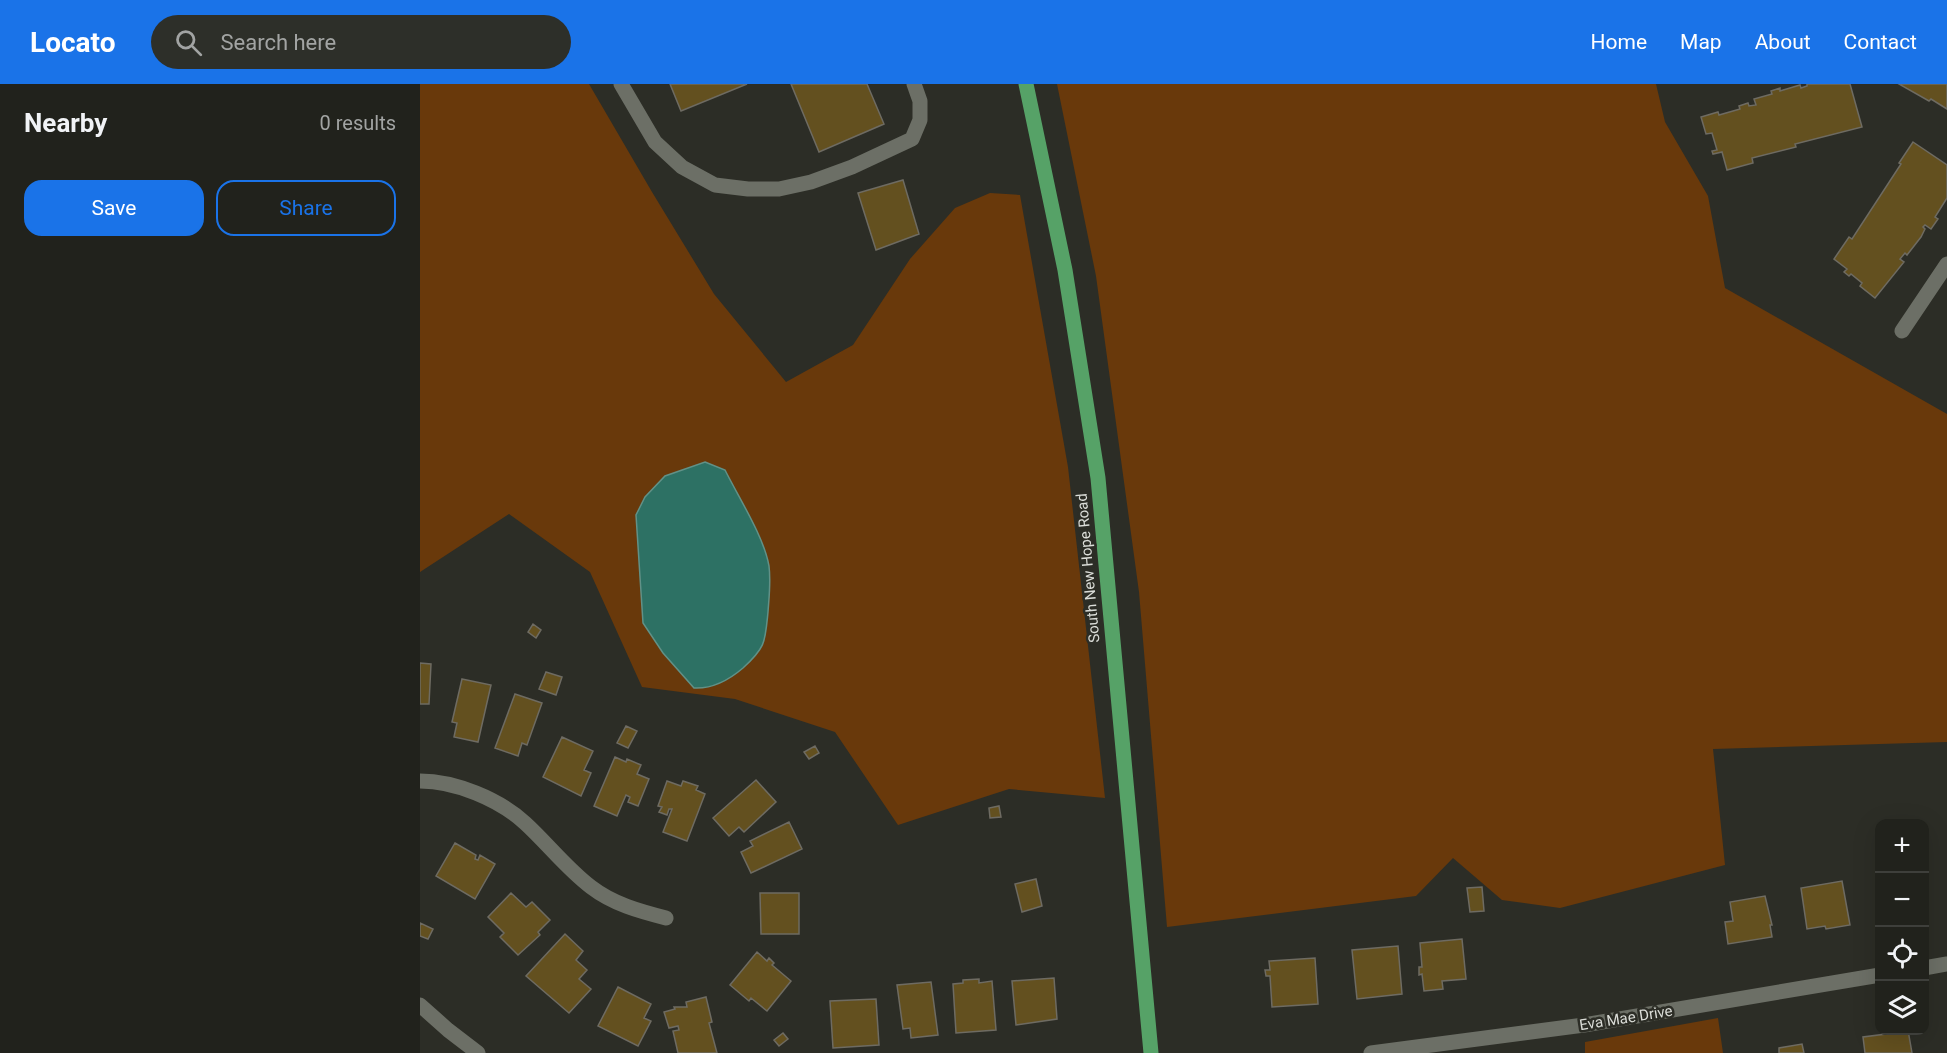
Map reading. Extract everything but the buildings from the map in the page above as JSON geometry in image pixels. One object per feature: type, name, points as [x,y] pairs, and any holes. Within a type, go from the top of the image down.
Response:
[{"type":"main road","name":"South New Hope Road","points":[[1026,84],[1065,270],[1098,478],[1151,1053]]},
{"type":"street","points":[[621,84],[655,142],[682,167],[715,185],[779,189],[811,182],[852,167],[912,139],[920,120],[920,101],[914,84]]},
{"type":"street","points":[[1902,331],[1947,264]]},
{"type":"street","points":[[420,781],[457,786],[486,797],[522,820],[590,887],[622,906],[666,918]]},
{"type":"street","points":[[1929,967],[1947,964]]},
{"type":"street","name":"Eva Mae Drive","points":[[1371,1053],[1436,1049],[1875,976]]},
{"type":"street","points":[[420,1005],[478,1053]]},
{"type":"shaded area","points":[[420,84],[589,84],[714,294],[786,382],[853,345],[910,259],[955,208],[990,193],[1020,195],[1068,467],[1105,798],[1009,789],[898,825],[835,732],[735,699],[642,687],[590,572],[509,514],[420,572]]},
{"type":"shaded area","points":[[1057,84],[1656,84],[1665,122],[1708,196],[1725,288],[1947,414],[1947,742],[1713,749],[1725,865],[1560,908],[1502,900],[1453,858],[1416,896],[1167,927],[1139,592],[1096,276]]},
{"type":"shaded area","points":[[1718,1018],[1723,1053],[1585,1053],[1585,1042]]},
{"type":"water","points":[[705,462],[725,470],[750,518],[766,555],[770,589],[765,637],[756,655],[726,680],[708,687],[694,688],[663,653],[643,623],[636,515],[645,497],[665,476]]}]
